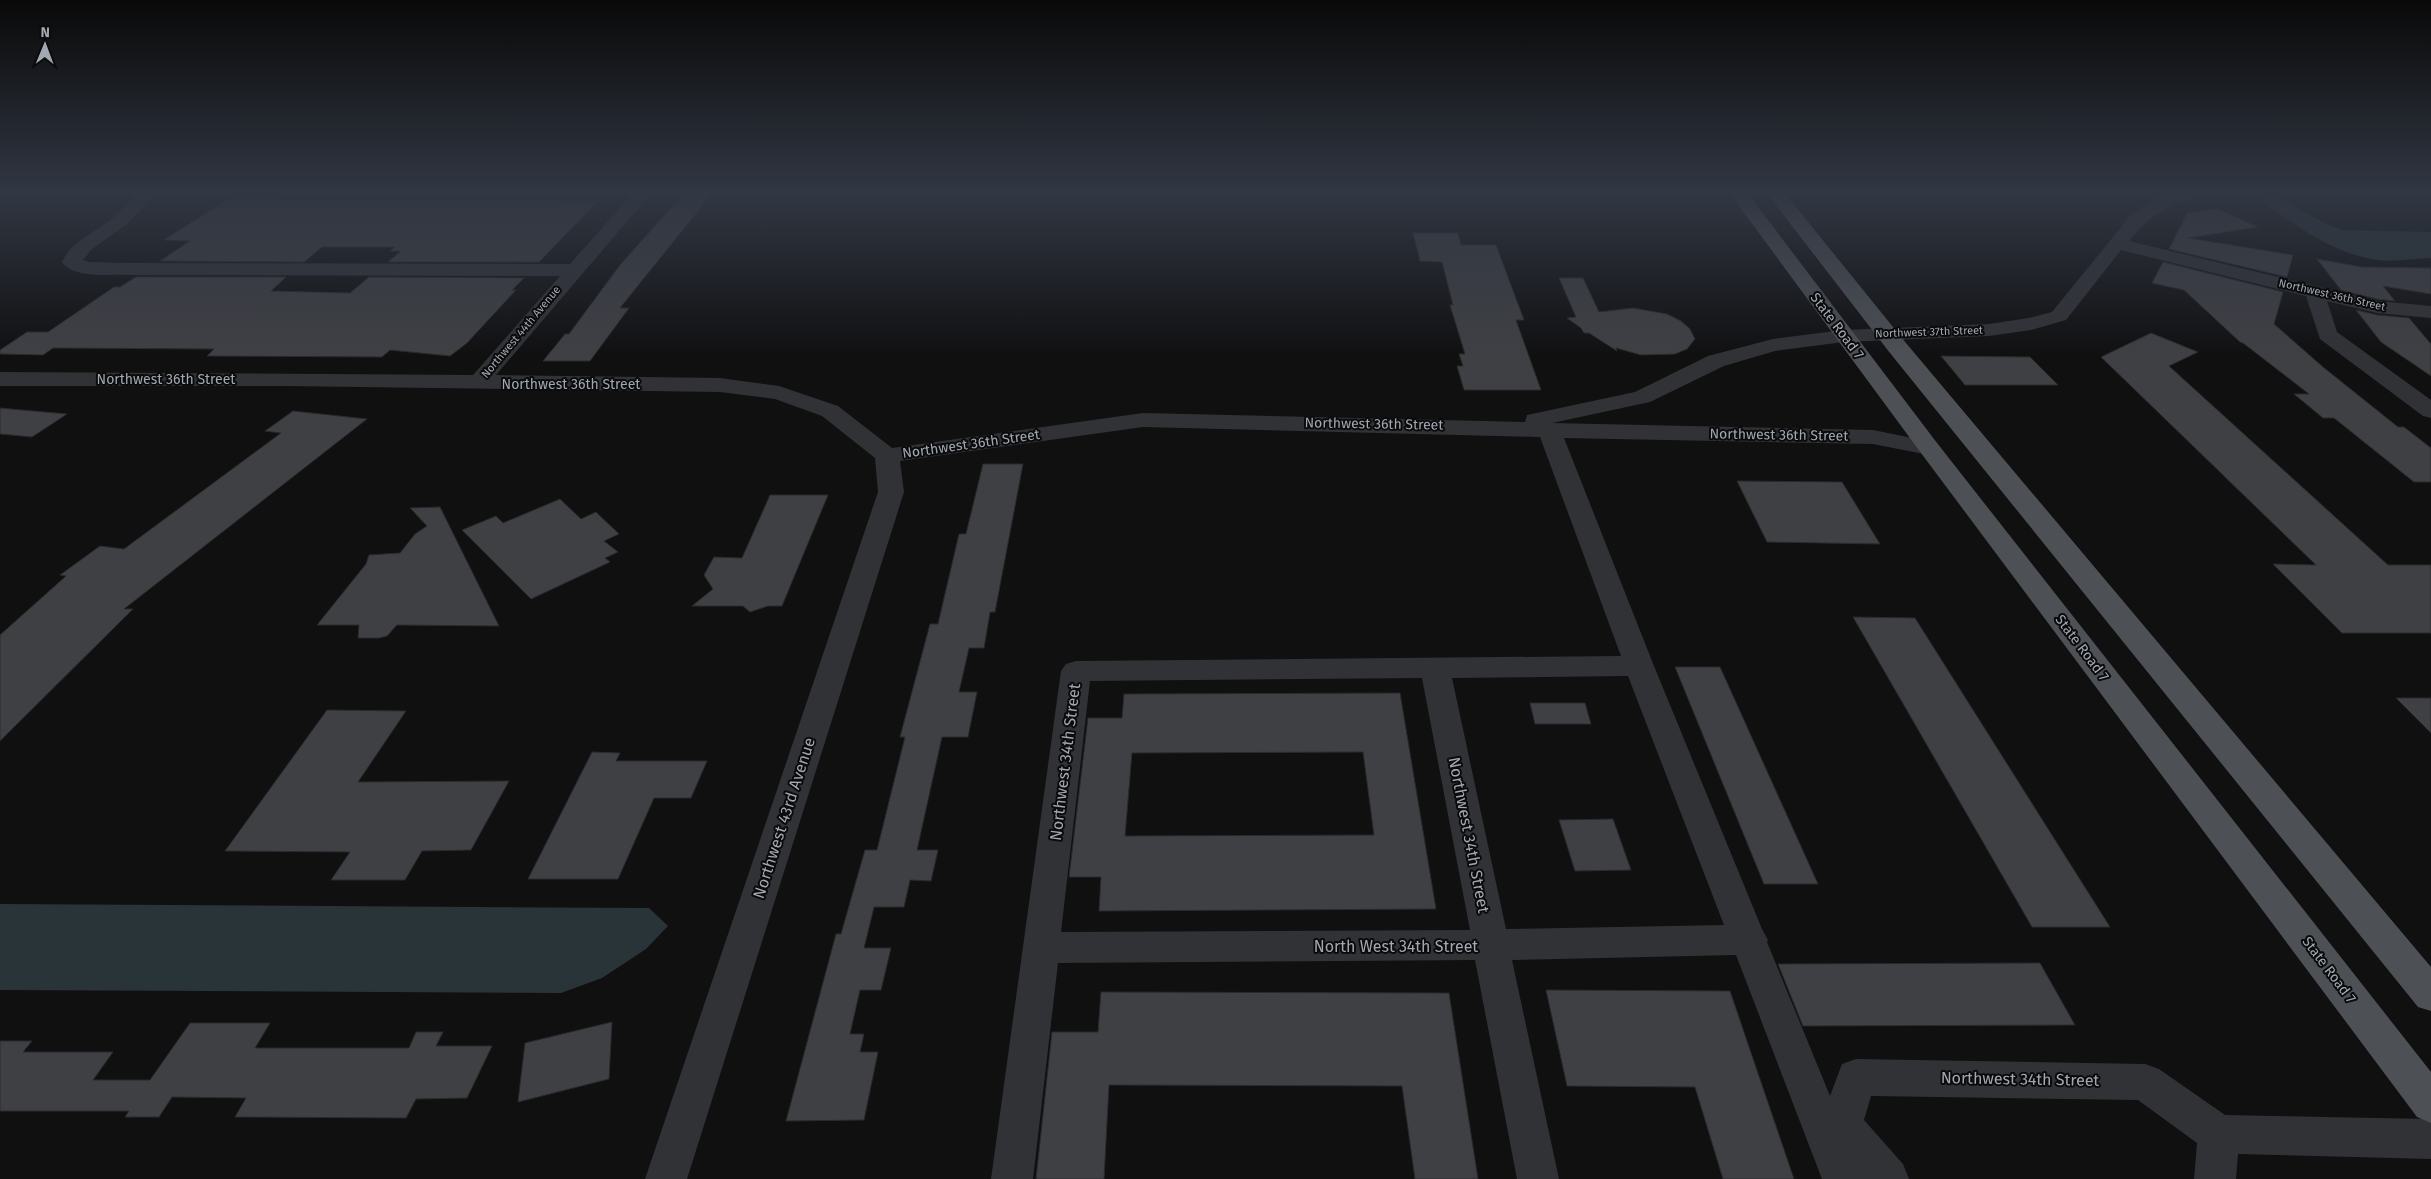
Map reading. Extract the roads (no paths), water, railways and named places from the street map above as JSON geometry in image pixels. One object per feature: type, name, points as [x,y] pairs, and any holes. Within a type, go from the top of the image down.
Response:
[{"type":"main road","name":"State Road 7","points":[[1778,246],[1928,448],[2431,1104]]},
{"type":"main road","points":[[1817,246],[1887,334],[2431,995]]},
{"type":"street","points":[[97,246],[90,251],[74,256],[72,262],[86,268],[573,270]]},
{"type":"street","points":[[108,246],[115,256],[111,268]]},
{"type":"street","name":"Northwest 44th Avenue","points":[[478,383],[595,246]]},
{"type":"street","name":"Northwest 37th Street","points":[[1497,427],[1579,412],[1642,397],[1716,361],[1744,352],[1804,339],[1989,330],[2031,324],[2059,316],[2116,246]]},
{"type":"street","name":"Northwest 36th Street","points":[[2126,246],[2378,307],[2431,312]]},
{"type":"street","points":[[2315,292],[2327,335],[2431,411]]},
{"type":"street","name":"Northwest 36th Street","points":[[0,379],[284,379],[720,385],[780,393],[830,411],[887,456],[1143,420],[1873,437],[1928,448]]},
{"type":"street","points":[[1549,430],[1639,666],[1750,940],[1832,1126],[1843,1179]]},
{"type":"street","name":"Northwest 43rd Avenue","points":[[666,1179],[891,492],[887,456]]},
{"type":"street","name":"Northwest 34th Street","points":[[1012,1179],[1076,671],[1639,666]]},
{"type":"street","name":"Northwest 34th Street","points":[[1435,668],[1538,1179]]},
{"type":"street","name":"North West 34th Street","points":[[1041,948],[1491,945],[1750,940]]},
{"type":"street","name":"Northwest 34th Street","points":[[1832,1126],[1856,1077],[2083,1080],[2144,1082],[2218,1134]]},
{"type":"street","points":[[1832,1126],[1888,1179]]},
{"type":"street","points":[[2215,1179],[2218,1134],[2431,1139]]}]
